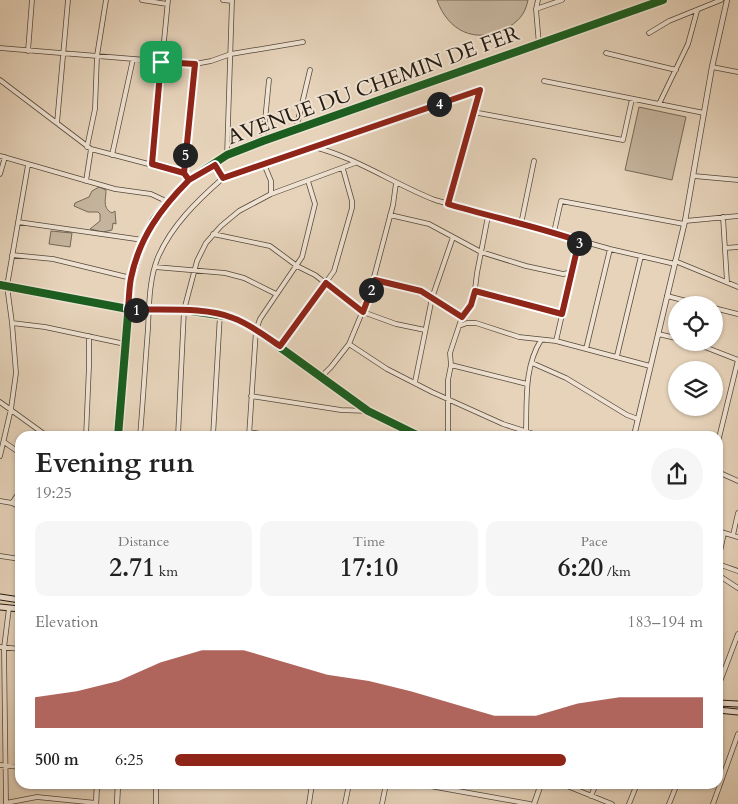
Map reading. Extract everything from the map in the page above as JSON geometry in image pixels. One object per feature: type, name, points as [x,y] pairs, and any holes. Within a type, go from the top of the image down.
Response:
[{"type":"main road","points":[[0,597],[15,599]]},
{"type":"main road","points":[[0,606],[15,609]]},
{"type":"main road","points":[[723,703],[738,704]]},
{"type":"main road","points":[[723,710],[738,712]]},
{"type":"street","points":[[28,51],[32,0]]},
{"type":"street","points":[[57,123],[68,0]]},
{"type":"street","points":[[86,181],[95,109],[97,56],[106,0]]},
{"type":"street","points":[[142,0],[168,2],[152,164]]},
{"type":"street","points":[[223,0],[232,0],[227,155]]},
{"type":"street","points":[[538,0],[536,9],[539,45]]},
{"type":"street","points":[[536,9],[562,0]]},
{"type":"street","name":"AVENUE DU CHEMIN DE FER","points":[[118,431],[131,278],[143,240],[154,220],[189,180],[215,165],[227,155],[263,141],[663,0]]},
{"type":"street","points":[[649,33],[669,21],[721,0]]},
{"type":"street","points":[[635,431],[684,223],[694,176],[712,67],[727,0]]},
{"type":"street","points":[[659,104],[688,44],[697,11]]},
{"type":"street","points":[[0,48],[195,64],[212,61],[231,54],[303,42]]},
{"type":"street","points":[[606,53],[676,70]]},
{"type":"street","points":[[112,155],[132,59]]},
{"type":"street","points":[[184,173],[195,64]]},
{"type":"street","points":[[712,67],[738,72]]},
{"type":"street","points":[[296,130],[310,70]]},
{"type":"street","points":[[0,80],[89,148],[184,173],[189,180]]},
{"type":"street","points":[[263,141],[269,80]]},
{"type":"street","points":[[544,81],[704,113]]},
{"type":"street","name":"AVENUE DU CHEMIN DE FER","points":[[140,431],[149,310],[155,267],[164,245],[193,205],[223,178],[480,90],[473,112]]},
{"type":"street","points":[[448,204],[473,112],[623,140],[632,99]]},
{"type":"street","points":[[314,147],[356,163],[415,193],[448,204],[610,249],[675,262],[738,287]]},
{"type":"street","points":[[0,174],[2,156],[115,189],[151,194],[168,202]]},
{"type":"street","points":[[521,224],[534,161]]},
{"type":"street","points":[[178,431],[184,310],[193,270],[200,252],[214,234],[238,211],[271,194],[356,163]]},
{"type":"street","points":[[264,164],[272,185],[271,194]]},
{"type":"street","points":[[0,456],[11,409],[16,373],[7,286],[28,165]]},
{"type":"street","points":[[215,165],[223,178]]},
{"type":"street","points":[[280,346],[334,271],[352,208],[352,201],[343,169]]},
{"type":"street","points":[[694,176],[738,180]]},
{"type":"street","points":[[249,431],[256,330],[260,319],[302,257],[315,204],[308,181]]},
{"type":"street","points":[[321,377],[349,344],[363,312],[375,280],[382,243],[393,205],[396,183]]},
{"type":"street","points":[[554,232],[561,201],[684,223],[738,216]]},
{"type":"street","points":[[390,215],[429,224],[481,252],[550,272],[563,274],[572,272]]},
{"type":"street","points":[[448,431],[450,353],[462,317],[471,305],[475,291],[488,216]]},
{"type":"street","points":[[723,217],[727,282]]},
{"type":"street","points":[[18,222],[143,240]]},
{"type":"street","points":[[214,234],[270,246],[297,266],[326,283],[363,312],[396,324],[425,330]]},
{"type":"street","points":[[414,382],[432,298],[453,237]]},
{"type":"street","points":[[556,341],[579,241]]},
{"type":"street","points":[[725,248],[738,247]]},
{"type":"street","points":[[586,348],[610,249]]},
{"type":"street","points":[[12,255],[53,259],[131,278]]},
{"type":"street","points":[[617,356],[641,256]]},
{"type":"street","points":[[155,267],[218,272],[244,278],[276,294]]},
{"type":"street","points":[[375,280],[412,288],[427,294],[462,317]]},
{"type":"street","points":[[0,285],[128,309],[184,310],[232,317],[280,346],[368,411],[403,431]]},
{"type":"street","points":[[475,291],[562,314]]},
{"type":"street","points":[[723,310],[738,314]]},
{"type":"street","points":[[213,431],[220,314]]},
{"type":"street","points":[[12,323],[45,327],[125,344]]},
{"type":"street","points":[[459,326],[467,323],[476,323],[519,337],[556,341],[650,366]]},
{"type":"street","points":[[658,334],[668,336]]},
{"type":"street","points":[[86,431],[90,355],[89,336]]},
{"type":"street","points":[[349,344],[387,369],[503,424],[526,431],[527,384],[535,350],[541,340]]},
{"type":"street","points":[[715,351],[738,360],[721,431]]},
{"type":"street","points":[[532,363],[566,378],[627,415],[638,419]]},
{"type":"street","points":[[451,364],[527,384]]},
{"type":"street","points":[[251,396],[341,410],[368,411]]},
{"type":"street","points":[[0,402],[40,431]]},
{"type":"street","points":[[4,442],[15,450]]},
{"type":"street","points":[[723,474],[738,481]]},
{"type":"street","points":[[12,503],[15,498]]},
{"type":"street","points":[[0,501],[15,504]]},
{"type":"street","points":[[733,535],[738,513]]},
{"type":"street","points":[[723,538],[724,533],[738,536]]},
{"type":"street","points":[[0,556],[15,558]]},
{"type":"street","points":[[723,565],[738,571]]},
{"type":"street","points":[[723,578],[738,588]]},
{"type":"street","points":[[9,608],[2,648],[2,765],[6,803],[37,797],[96,804],[97,789]]},
{"type":"street","points":[[723,667],[738,634]]},
{"type":"street","points":[[2,648],[15,649]]},
{"type":"street","points":[[723,776],[738,734]]},
{"type":"street","points":[[2,765],[15,766]]},
{"type":"street","points":[[117,804],[118,789]]},
{"type":"street","points":[[156,789],[156,804]]},
{"type":"street","points":[[309,804],[311,789]]},
{"type":"street","points":[[345,804],[348,789]]},
{"type":"street","points":[[382,804],[385,789]]},
{"type":"street","points":[[447,789],[530,804]]},
{"type":"street","points":[[534,804],[538,789]]},
{"type":"street","points":[[574,789],[612,804]]},
{"type":"street","points":[[591,796],[594,789]]},
{"type":"street","points":[[629,804],[635,789]]},
{"type":"street","points":[[670,804],[675,789]]},
{"type":"street","points":[[713,804],[718,789]]},
{"type":"shaded area","points":[[437,0],[528,0],[523,14],[514,24],[494,33],[473,35],[455,27],[442,11]]},
{"type":"shaded area","points":[[639,107],[686,117],[672,180],[625,170]]},
{"type":"shaded area","points":[[99,187],[106,190],[105,203],[107,209],[112,213],[115,211],[116,224],[113,223],[112,230],[103,232],[90,229],[100,221],[100,214],[98,212],[88,212],[74,206],[75,203],[89,197],[92,191]]},
{"type":"shaded area","points":[[51,231],[72,233],[70,247],[49,244]]},
{"type":"cycle path","points":[[118,431],[131,278],[143,240],[154,220],[189,180],[227,155],[263,141],[663,0]]},
{"type":"cycle path","points":[[0,285],[128,309],[184,310],[232,317],[256,330],[368,411],[409,431]]},
{"type":"route","points":[[161,62],[152,164],[184,173],[189,180],[154,220],[143,240],[131,278],[128,309],[184,310],[220,314],[241,321],[280,346],[326,283],[363,312],[375,280],[421,291],[462,317],[471,305],[475,291],[562,314],[579,241],[554,232],[448,204],[480,90],[223,178],[215,165],[189,180],[184,173],[195,64],[161,62]]}]
